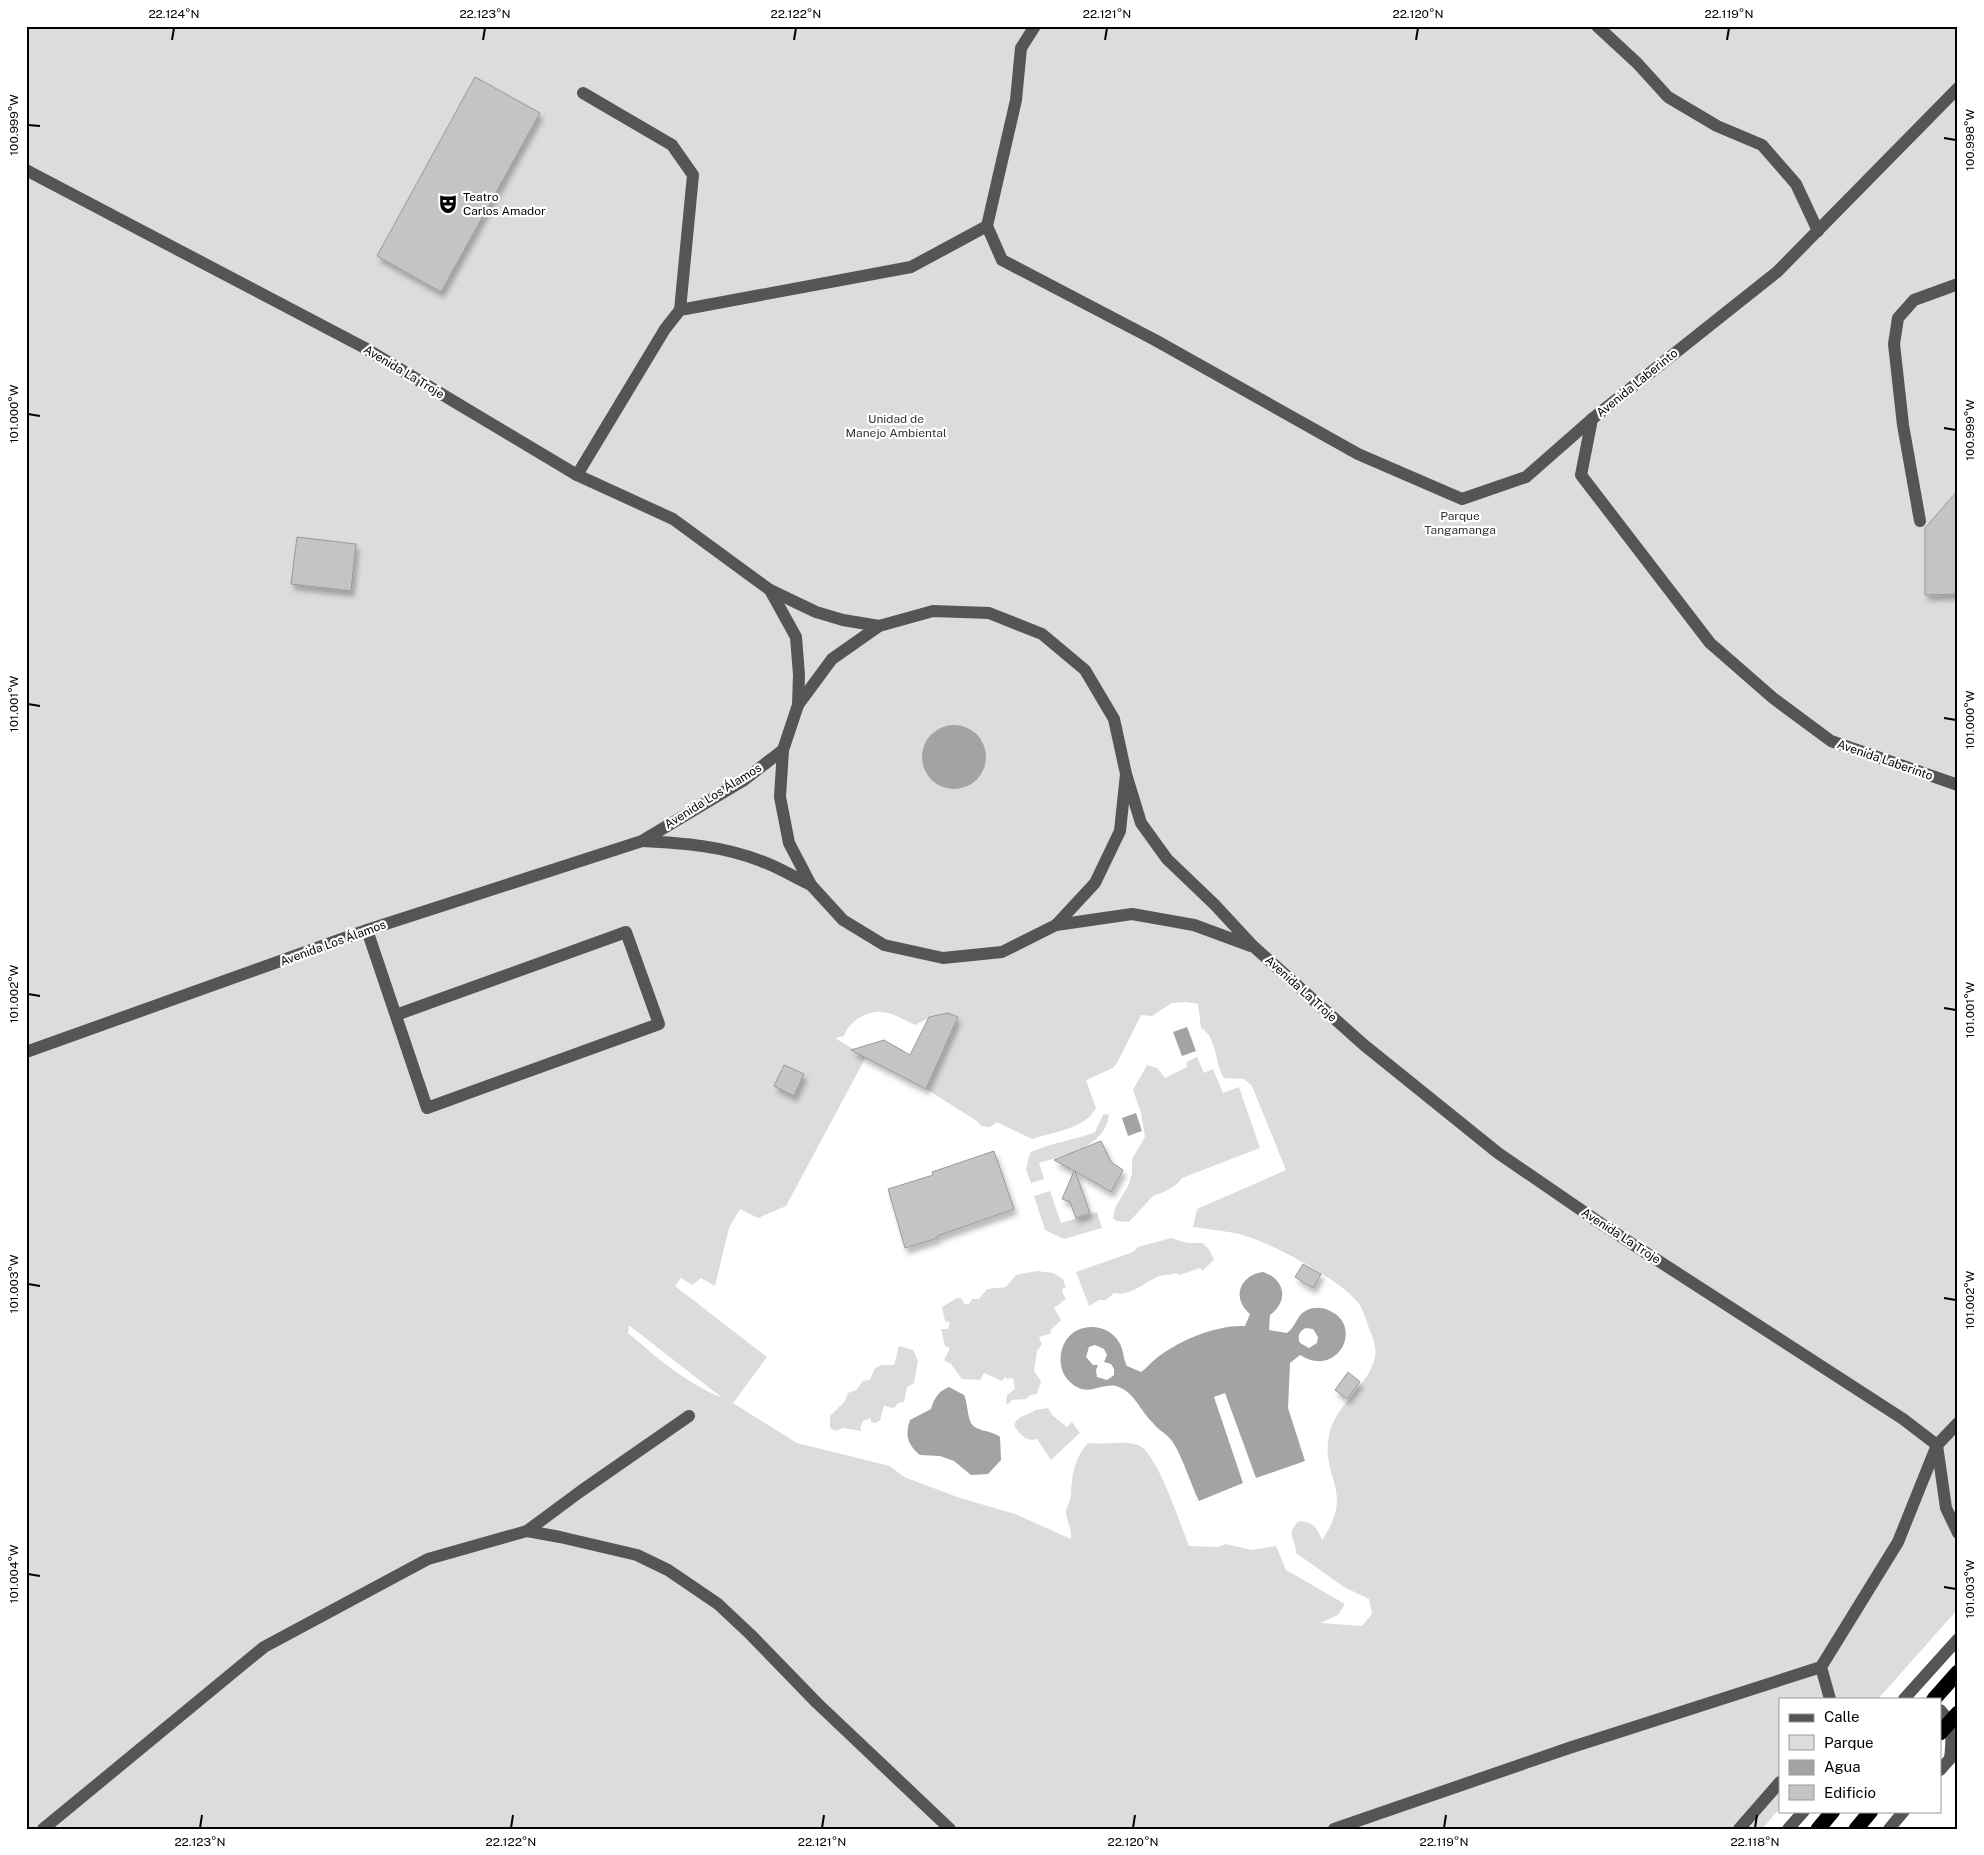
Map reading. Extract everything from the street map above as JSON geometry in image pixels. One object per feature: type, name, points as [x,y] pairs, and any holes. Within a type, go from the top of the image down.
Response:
[{"type":"highway","points":[[1935,1698],[1958,1672]]},
{"type":"highway","points":[[1942,1731],[1958,1713]]},
{"type":"highway","points":[[1818,1829],[1832,1812]]},
{"type":"highway","points":[[1856,1829],[1870,1812]]},
{"type":"street","points":[[1035,26],[1020,48],[1016,100],[987,226],[1002,260],[1155,340],[1358,454],[1462,499],[1526,477],[1592,419]]},
{"type":"street","points":[[1597,26],[1637,63],[1668,97],[1717,126],[1762,145],[1796,184],[1818,231]]},
{"type":"street","name":"Avenida Laberinto","points":[[1958,88],[1777,272],[1592,419],[1581,475],[1710,643],[1773,698],[1831,741],[1958,785]]},
{"type":"street","points":[[577,475],[665,329],[680,310],[693,175],[672,146],[584,93]]},
{"type":"street","name":"Avenida La Troje","points":[[26,170],[363,347],[577,475],[672,519],[770,590],[816,612],[843,620],[879,626]]},
{"type":"street","points":[[680,310],[910,267],[987,226]]},
{"type":"street","points":[[1920,521],[1903,425],[1894,344],[1896,329],[1898,318],[1914,300],[1958,284]]},
{"type":"street","name":"Avenida La Troje","points":[[770,590],[796,638],[799,675],[798,705]]},
{"type":"street","points":[[933,611],[989,613],[1042,634],[1085,670],[1114,719],[1126,774],[1120,831],[1100,874],[1095,883],[1056,925],[1002,952],[942,958],[884,945],[843,920],[810,885],[789,843],[780,797],[783,750],[798,705],[832,659],[879,626],[933,611]]},
{"type":"street","name":"Avenida Los Álamos","points":[[26,1052],[367,930],[642,841],[744,780],[783,750]]},
{"type":"street","name":"Avenida La Troje","points":[[1126,774],[1141,823],[1167,859],[1216,904],[1253,946],[1364,1044],[1498,1153],[1603,1225],[1903,1419],[1937,1444]]},
{"type":"street","name":"Avenida Los Álamos","points":[[642,841],[691,844],[728,851],[761,861],[810,885]]},
{"type":"street","name":"Avenida La Troje","points":[[1056,925],[1132,914],[1194,925],[1253,946]]},
{"type":"street","points":[[367,930],[427,1108],[659,1024],[626,932],[396,1015]]},
{"type":"street","points":[[43,1829],[264,1647],[428,1558],[527,1531],[689,1416]]},
{"type":"street","points":[[1334,1829],[1561,1750],[1822,1667],[1898,1542],[1937,1444],[1958,1423]]},
{"type":"street","points":[[1937,1444],[1946,1508],[1958,1533]]},
{"type":"street","points":[[527,1531],[637,1556],[668,1570],[718,1604],[752,1635],[817,1703],[950,1829]]},
{"type":"street","points":[[1908,1698],[1958,1639]]},
{"type":"street","points":[[1822,1667],[1830,1698]]},
{"type":"street","points":[[1942,1712],[1946,1715],[1951,1732],[1954,1755],[1942,1768]]},
{"type":"street","points":[[1739,1829],[1779,1783]]},
{"type":"street","points":[[1788,1829],[1803,1812]]},
{"type":"street","points":[[1889,1829],[1903,1812]]},
{"type":"green space","name":"Parque Tangamanga","points":[[26,26],[1958,26],[1958,1609],[1879,1698],[1779,1698],[1779,1809],[1762,1829],[26,1829]],"holes":[[[1186,1002],[1198,1004],[1201,1028],[1210,1037],[1224,1078],[1244,1079],[1252,1086],[1286,1170],[1197,1209],[1193,1227],[1249,1237],[1292,1256],[1325,1276],[1351,1295],[1359,1304],[1374,1342],[1375,1357],[1372,1367],[1339,1412],[1330,1431],[1329,1461],[1337,1495],[1332,1522],[1322,1540],[1314,1526],[1304,1522],[1299,1521],[1291,1533],[1296,1553],[1344,1587],[1369,1599],[1372,1614],[1362,1626],[1320,1623],[1338,1615],[1345,1604],[1286,1570],[1276,1546],[1251,1550],[1226,1544],[1218,1547],[1189,1546],[1160,1474],[1145,1450],[1138,1445],[1126,1443],[1088,1443],[1083,1449],[1075,1467],[1071,1496],[1066,1511],[1071,1539],[1015,1514],[960,1498],[904,1477],[890,1466],[797,1443],[733,1403],[767,1357],[675,1286],[681,1278],[692,1285],[701,1278],[715,1286],[729,1228],[740,1209],[758,1218],[786,1206],[866,1057],[835,1038],[844,1036],[850,1026],[864,1015],[882,1012],[895,1015],[915,1025],[941,1015],[958,1017],[926,1089],[977,1121],[981,1126],[990,1127],[997,1122],[1032,1139],[1068,1129],[1091,1115],[1096,1108],[1086,1080],[1113,1068],[1141,1015],[1152,1016],[1172,1003]],[[630,1326],[721,1397],[696,1385],[660,1360],[628,1333]]]},
{"type":"green space","points":[[1197,1057],[1204,1073],[1213,1069],[1223,1093],[1239,1087],[1260,1148],[1182,1178],[1177,1184],[1166,1191],[1153,1196],[1129,1222],[1117,1221],[1113,1218],[1115,1208],[1129,1184],[1132,1174],[1132,1159],[1145,1137],[1141,1113],[1133,1090],[1147,1065],[1157,1068],[1165,1078],[1187,1067],[1187,1062]]},
{"type":"green space","points":[[1103,1115],[1109,1115],[1106,1126],[1092,1143],[1072,1153],[1039,1163],[1044,1179],[1031,1183],[1026,1169],[1030,1153],[1095,1132]]},
{"type":"green space","points":[[1050,1191],[1061,1223],[1097,1212],[1102,1228],[1064,1239],[1045,1230],[1034,1196]]},
{"type":"green space","points":[[1171,1238],[1187,1243],[1202,1243],[1209,1249],[1214,1260],[1202,1271],[1200,1268],[1180,1275],[1176,1273],[1159,1276],[1136,1289],[1120,1294],[1114,1293],[1106,1300],[1099,1300],[1089,1306],[1076,1272],[1133,1252],[1138,1247]]},
{"type":"green space","points":[[1037,1271],[1053,1273],[1063,1279],[1066,1288],[1063,1288],[1062,1292],[1066,1299],[1054,1308],[1061,1320],[1050,1331],[1052,1333],[1039,1337],[1042,1344],[1037,1351],[1034,1371],[1041,1381],[1037,1394],[1030,1395],[1026,1399],[1012,1400],[1008,1404],[1006,1403],[1007,1395],[1015,1389],[1013,1378],[1007,1379],[1005,1377],[1002,1381],[984,1373],[980,1380],[962,1379],[951,1364],[944,1360],[950,1348],[945,1346],[941,1329],[948,1329],[950,1323],[945,1321],[942,1307],[957,1298],[962,1299],[964,1304],[969,1304],[972,1299],[979,1299],[987,1289],[1006,1287],[1016,1275]]},
{"type":"green space","points":[[899,1346],[913,1350],[918,1361],[914,1383],[907,1387],[904,1402],[898,1403],[894,1408],[884,1406],[880,1420],[876,1423],[871,1422],[871,1418],[863,1421],[860,1428],[862,1431],[843,1428],[836,1431],[830,1428],[830,1416],[845,1401],[848,1393],[856,1390],[863,1381],[870,1380],[875,1368],[882,1365],[894,1365]]},
{"type":"green space","points":[[1048,1408],[1052,1415],[1067,1427],[1072,1422],[1080,1433],[1051,1460],[1037,1439],[1026,1438],[1014,1426],[1015,1422],[1023,1416],[1035,1410]]},
{"type":"water","points":[[954,725],[972,731],[980,739],[986,757],[980,775],[972,783],[954,789],[936,783],[928,775],[922,757],[928,739],[936,731]]},
{"type":"water","points":[[1187,1027],[1196,1051],[1182,1056],[1173,1032]]},
{"type":"water","points":[[1136,1113],[1142,1131],[1128,1136],[1122,1118]]},
{"type":"water","points":[[1263,1272],[1270,1275],[1280,1285],[1282,1291],[1280,1303],[1270,1315],[1269,1330],[1287,1333],[1303,1312],[1313,1308],[1321,1308],[1330,1311],[1340,1318],[1345,1328],[1345,1338],[1342,1348],[1335,1356],[1326,1360],[1314,1361],[1300,1355],[1290,1363],[1288,1408],[1305,1461],[1256,1478],[1225,1393],[1214,1397],[1243,1483],[1199,1501],[1172,1441],[1157,1428],[1133,1398],[1125,1390],[1116,1386],[1087,1390],[1075,1386],[1063,1372],[1061,1352],[1070,1335],[1076,1331],[1092,1327],[1100,1328],[1114,1335],[1119,1342],[1127,1366],[1141,1372],[1167,1350],[1188,1339],[1223,1328],[1245,1326],[1250,1314],[1244,1308],[1241,1301],[1241,1288],[1244,1282],[1255,1274]],"holes":[[[1306,1328],[1313,1329],[1318,1337],[1317,1343],[1309,1348],[1300,1343],[1299,1339],[1300,1332]],[[1095,1345],[1104,1349],[1107,1355],[1104,1362],[1111,1364],[1114,1369],[1114,1375],[1107,1380],[1097,1377],[1096,1370],[1098,1365],[1093,1365],[1086,1357],[1089,1347]]]},
{"type":"water","points":[[949,1387],[964,1395],[973,1426],[1000,1437],[1001,1460],[988,1474],[971,1475],[954,1461],[940,1456],[920,1455],[912,1447],[908,1439],[910,1420],[931,1409],[937,1395]]},
{"type":"building","name":"Teatro Carlos Amador","points":[[475,77],[540,113],[441,292],[377,256]]},
{"type":"building","points":[[1958,490],[1958,594],[1925,595],[1925,528]]},
{"type":"building","points":[[297,537],[356,544],[351,591],[291,584]]},
{"type":"building","points":[[948,1013],[958,1017],[926,1089],[851,1050],[884,1040],[910,1055],[929,1017]]},
{"type":"building","points":[[784,1065],[804,1074],[794,1096],[774,1086]]},
{"type":"building","points":[[1101,1141],[1111,1162],[1123,1170],[1111,1192],[1075,1171],[1090,1213],[1076,1218],[1070,1202],[1062,1199],[1074,1171],[1054,1160]]},
{"type":"building","points":[[994,1151],[1014,1209],[937,1236],[938,1238],[905,1248],[888,1189],[933,1175],[932,1172]]},
{"type":"building","points":[[1303,1264],[1321,1274],[1313,1288],[1295,1277]]},
{"type":"building","points":[[1348,1372],[1360,1382],[1347,1399],[1335,1390]]},
{"type":"place","name":"Teatro Carlos Amador","points":[[448,204]]},
{"type":"park label","name":"Unidad de Manejo Ambiental","points":[[896,426]]}]
